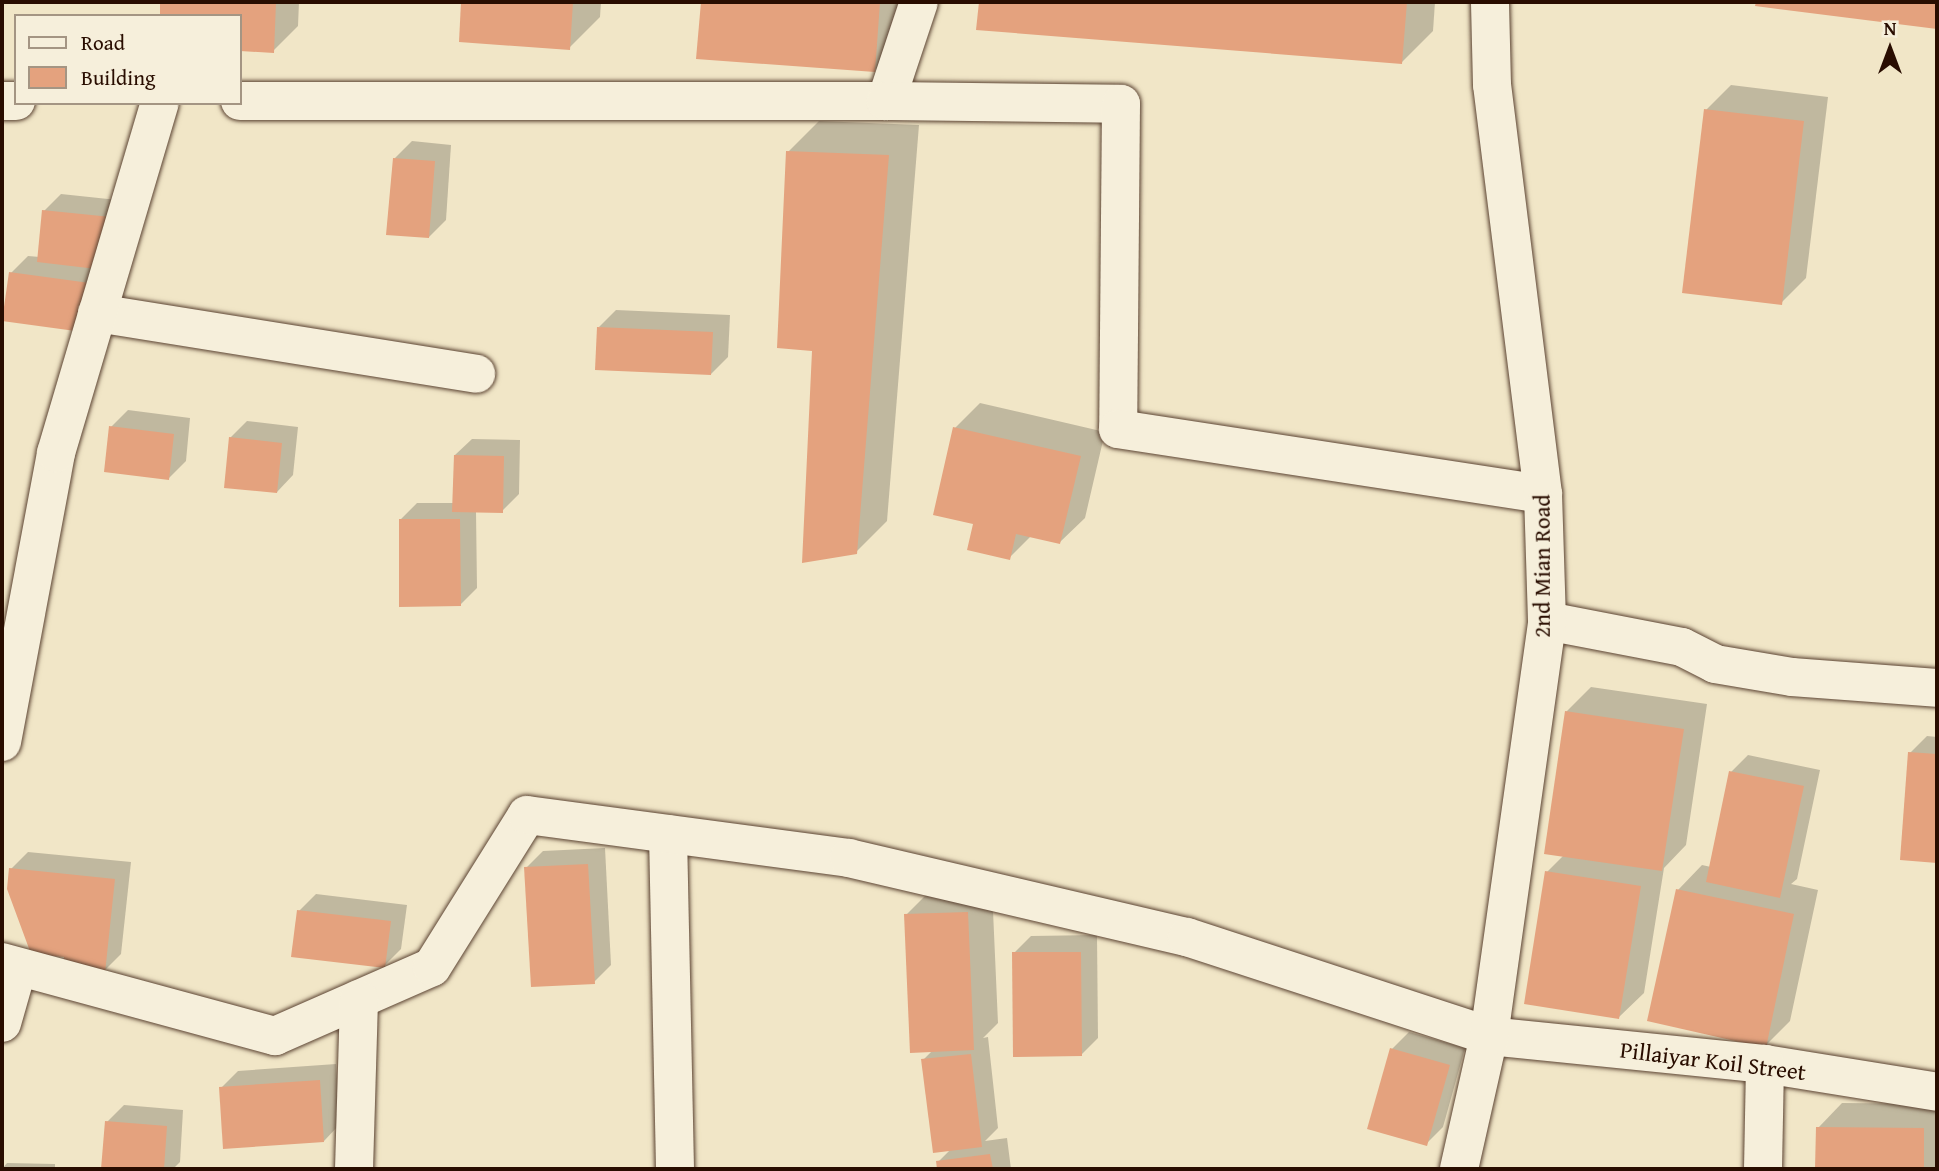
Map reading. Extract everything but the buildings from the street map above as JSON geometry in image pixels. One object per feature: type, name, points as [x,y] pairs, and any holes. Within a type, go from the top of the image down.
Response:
[{"type":"street","points":[[886,101],[919,2]]},
{"type":"street","name":"2nd Mian Road","points":[[1459,1169],[1489,1036],[1547,621],[1543,494],[1492,85],[1490,2]]},
{"type":"street","points":[[242,101],[886,101],[1121,104],[1118,429],[1543,494]]},
{"type":"street","points":[[2,742],[56,453],[159,105]]},
{"type":"street","points":[[97,313],[476,374]]},
{"type":"street","points":[[1547,621],[1682,647],[1728,666],[1792,677],[1937,688]]},
{"type":"street","name":"Pillaiyar Koil Street","points":[[359,999],[432,967],[527,815],[849,858],[1187,937],[1489,1036],[1765,1065],[1937,1092]]},
{"type":"street","points":[[668,834],[675,1169]]},
{"type":"street","points":[[2,1023],[10,965],[275,1036],[359,999],[354,1169]]},
{"type":"street","points":[[1763,1169],[1765,1065]]}]
